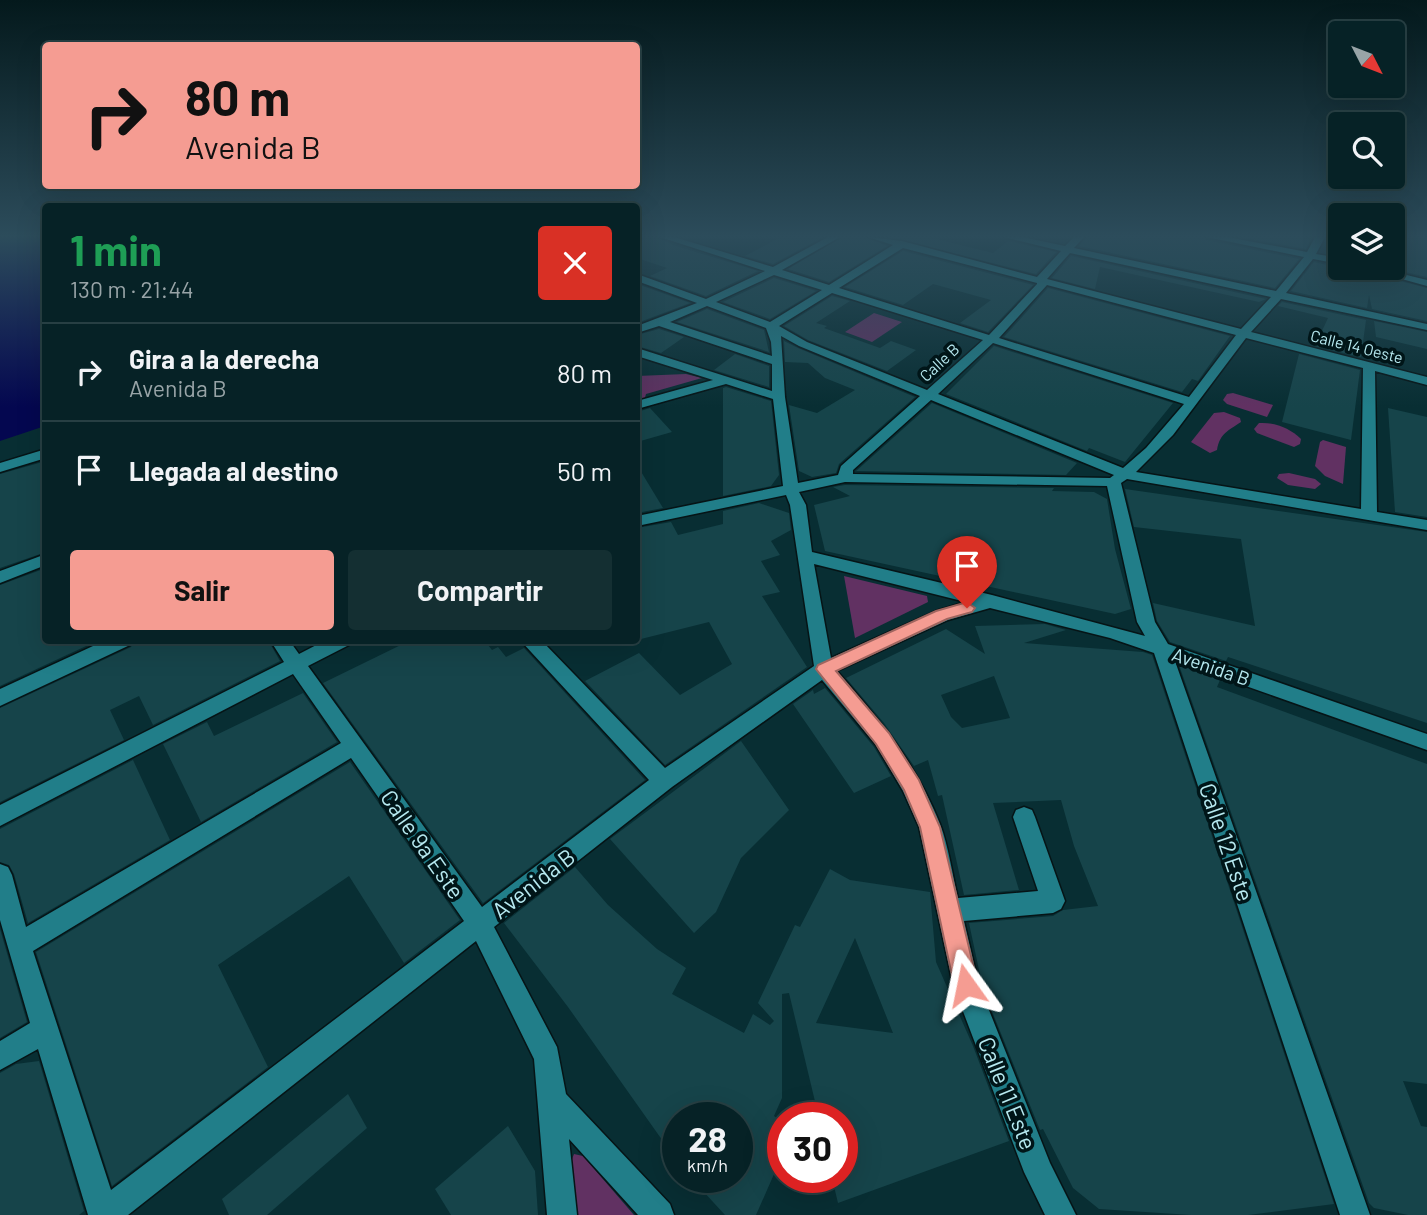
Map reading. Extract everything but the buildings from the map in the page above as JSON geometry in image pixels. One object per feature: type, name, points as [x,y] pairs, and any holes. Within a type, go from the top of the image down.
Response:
[{"type":"street","points":[[684,294],[771,326],[803,344],[1119,478]]},
{"type":"street","points":[[640,329],[730,294]]},
{"type":"street","points":[[771,326],[823,294]]},
{"type":"street","points":[[846,294],[1192,402]]},
{"type":"street","name":"Calle B","points":[[845,478],[846,469],[990,340],[1033,294]]},
{"type":"street","name":"Calle 14 Oeste","points":[[1095,294],[1427,381]]},
{"type":"street","points":[[1271,294],[1427,327]]},
{"type":"street","points":[[1119,478],[1143,460],[1192,402],[1243,333],[1277,295]]},
{"type":"street","points":[[660,322],[777,362]]},
{"type":"street","points":[[771,326],[776,342],[779,397],[791,490],[798,505],[824,669]]},
{"type":"street","points":[[640,353],[779,397]]},
{"type":"street","points":[[1369,366],[1369,516]]},
{"type":"street","points":[[640,404],[724,380]]},
{"type":"street","points":[[0,468],[42,454]]},
{"type":"street","points":[[640,520],[845,478],[1119,478],[1427,525]]},
{"type":"street","name":"Calle 12 Este","points":[[1119,478],[1146,622],[1161,648],[1354,1215]]},
{"type":"street","name":"Avenida B","points":[[804,556],[1113,632],[1427,742]]},
{"type":"street","points":[[0,577],[42,561]]},
{"type":"street","name":"Avenida B","points":[[104,1215],[664,781],[824,669],[942,615],[992,601]]},
{"type":"street","points":[[0,698],[115,644]]},
{"type":"street","name":"Calle 9a Este","points":[[282,644],[480,924],[547,1057],[562,1215]]},
{"type":"street","points":[[0,816],[335,644]]},
{"type":"street","points":[[533,644],[664,781]]},
{"type":"street","name":"Calle 11 Este","points":[[824,669],[883,738],[912,786],[930,827],[966,985],[1039,1172],[1061,1215]]},
{"type":"street","points":[[19,945],[354,746]]},
{"type":"street","points":[[950,911],[1053,901],[1024,817]]},
{"type":"street","points":[[0,875],[19,945],[104,1215]]},
{"type":"street","points":[[0,1056],[47,1028]]},
{"type":"street","points":[[553,1101],[659,1215]]},
{"type":"shaded area","points":[[0,294],[42,294],[42,427],[0,441]]},
{"type":"shaded area","points":[[874,313],[902,322],[872,342],[845,332]]},
{"type":"shaded area","points":[[686,374],[702,378],[646,394],[644,401],[640,402],[640,376]]},
{"type":"shaded area","points":[[1233,393],[1273,405],[1267,417],[1227,404],[1223,400],[1227,394]]},
{"type":"shaded area","points":[[1224,412],[1240,418],[1241,422],[1222,436],[1217,450],[1210,453],[1191,442],[1214,413]]},
{"type":"shaded area","points":[[1259,423],[1287,429],[1301,439],[1300,444],[1294,447],[1257,433],[1254,429]]},
{"type":"shaded area","points":[[1323,440],[1346,447],[1343,484],[1325,476],[1315,466],[1320,442]]},
{"type":"shaded area","points":[[1289,473],[1315,479],[1321,484],[1315,489],[1288,485],[1277,478],[1279,474]]},
{"type":"shaded area","points":[[844,576],[927,596],[928,602],[855,638]]},
{"type":"shaded area","points":[[574,1154],[583,1156],[634,1215],[575,1215],[568,1169]]},
{"type":"route","points":[[966,985],[930,827],[912,786],[883,738],[824,669],[942,615],[967,608]]}]
